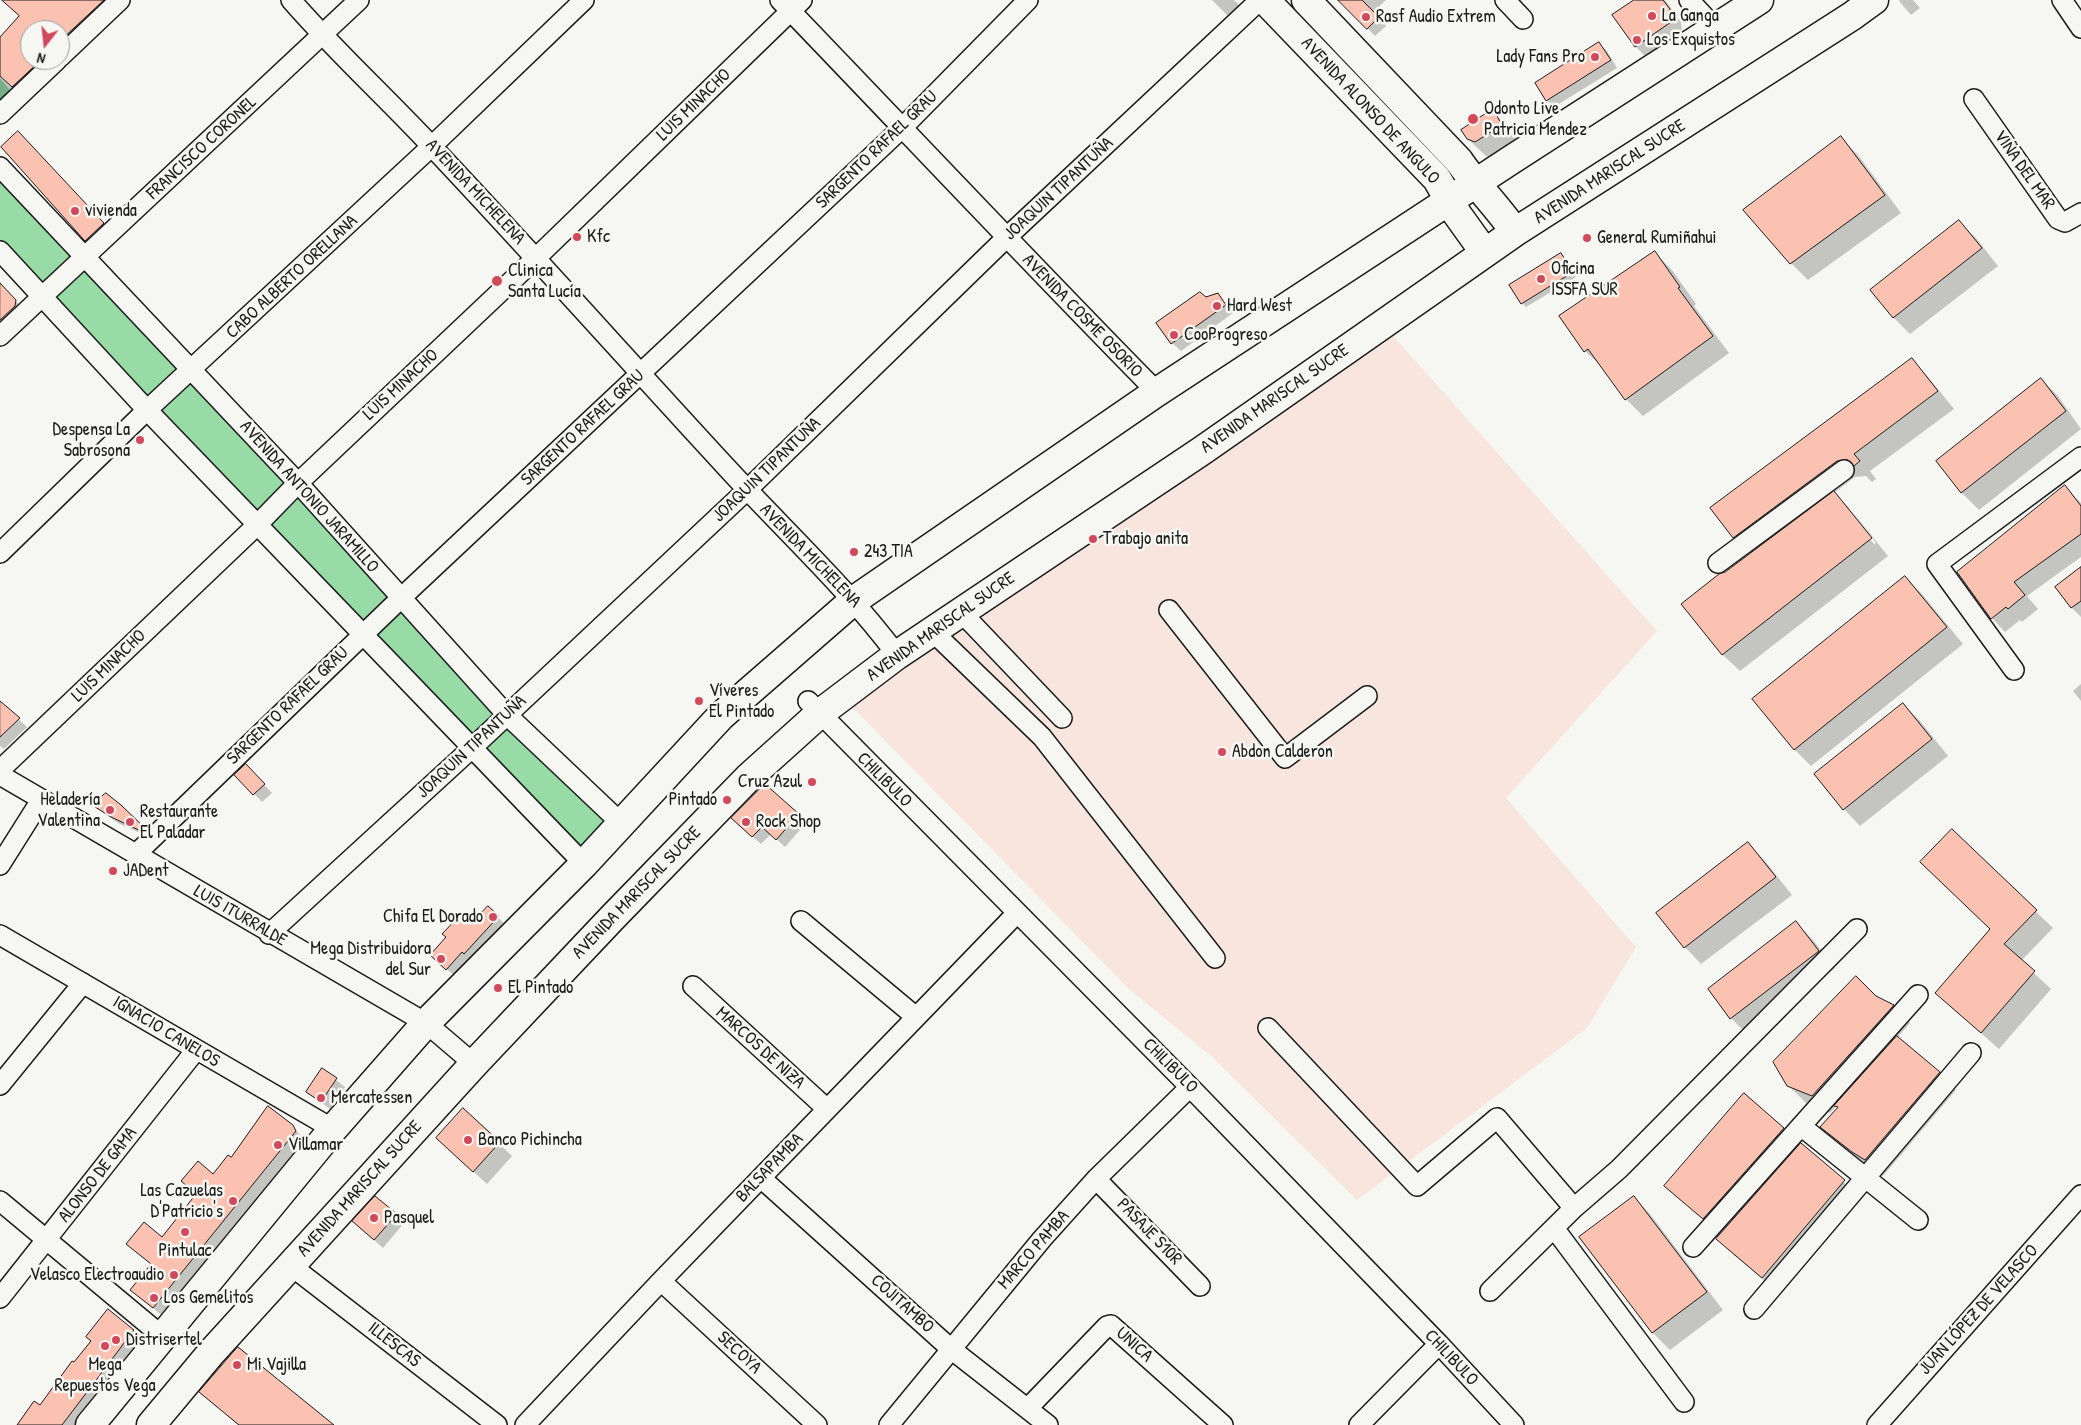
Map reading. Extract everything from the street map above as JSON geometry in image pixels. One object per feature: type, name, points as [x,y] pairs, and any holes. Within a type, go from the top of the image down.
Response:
[{"type":"main road","name":"AVENIDA ALONSO DE ANGULO","points":[[1265,0],[1437,179],[1485,253]]},
{"type":"main road","name":"AVENIDA ALONSO DE ANGULO","points":[[1306,0],[1459,161],[1475,184],[1503,215],[1515,232]]},
{"type":"main road","points":[[90,1425],[333,1129],[426,1023],[584,864],[721,716],[853,601],[1157,392],[1759,0]]},
{"type":"main road","name":"AVENIDA MARISCAL SUCRE","points":[[152,1425],[211,1353],[474,1064],[813,708],[897,655],[1203,450],[1515,232],[1874,0]]},
{"type":"street","points":[[70,48],[120,0]]},
{"type":"street","name":"AVENIDA MICHELENA","points":[[291,0],[322,35],[432,146],[747,490],[868,616],[897,655]]},
{"type":"street","name":"FRANCISCO CORONEL","points":[[0,336],[359,0]]},
{"type":"street","name":"CABO ALBERTO ORELLANA","points":[[0,553],[147,410],[432,146],[584,0]]},
{"type":"street","name":"SARGENTO RAFAEL GRAU","points":[[136,854],[401,598],[903,127],[1028,0]]},
{"type":"street","name":"JOAQUIN TIPANTUÑA","points":[[269,934],[507,716],[747,490],[1006,238],[1260,0]]},
{"type":"street","points":[[1505,0],[1523,19]]},
{"type":"street","points":[[1689,0],[1716,29]]},
{"type":"street","points":[[2062,0],[2081,28]]},
{"type":"street","name":"AVENIDA COSME OSORIO","points":[[791,4],[1006,238],[1157,392]]},
{"type":"street","name":"LUIS MINACHO","points":[[0,770],[257,525],[298,483],[536,258],[791,4]]},
{"type":"street","points":[[0,114],[46,70]]},
{"type":"street","name":"VIÑA DEL MAR","points":[[1974,99],[2058,219],[2064,222],[2081,213]]},
{"type":"street","name":"AVENIDA ANTONIO JARAMILLO","points":[[0,167],[298,483],[507,716],[622,824]]},
{"type":"street","points":[[0,251],[147,410],[584,864]]},
{"type":"street","points":[[2014,670],[1937,564],[2081,457]]},
{"type":"street","points":[[1718,563],[1844,470]]},
{"type":"street","points":[[1170,610],[1286,758],[1367,696]]},
{"type":"street","points":[[961,612],[1062,718]]},
{"type":"street","points":[[932,631],[1042,737],[1215,958]]},
{"type":"street","name":"CHILIBULO","points":[[813,708],[1190,1087],[1439,1344],[1514,1425]]},
{"type":"street","name":"LUIS ITURRALDE","points":[[0,775],[269,934],[426,1023],[474,1064]]},
{"type":"street","points":[[0,865],[41,800]]},
{"type":"street","name":"BALSAPAMBA","points":[[525,1425],[661,1281],[1016,913]]},
{"type":"street","points":[[801,921],[916,1017]]},
{"type":"street","points":[[1490,1291],[1574,1208],[1619,1169],[1857,929]]},
{"type":"street","name":"IGNACIO CANELOS","points":[[0,935],[333,1129]]},
{"type":"street","points":[[0,1085],[83,983]]},
{"type":"street","name":"MARCOS DE NIZA","points":[[693,986],[827,1109]]},
{"type":"street","points":[[1693,1247],[1918,995]]},
{"type":"street","points":[[1268,1028],[1417,1186],[1497,1118],[1574,1208]]},
{"type":"street","name":"ALONSO DE GAMA","points":[[0,1298],[196,1050]]},
{"type":"street","points":[[1754,1309],[1971,1053]]},
{"type":"street","name":"MARCO PAMBA","points":[[889,1425],[1042,1239],[1096,1179],[1190,1087]]},
{"type":"street","points":[[1801,1126],[1918,1220]]},
{"type":"street","name":"COJITAMBO","points":[[761,1178],[951,1349],[1048,1425]]},
{"type":"street","name":"PASAJE S10R","points":[[1096,1179],[1200,1286]]},
{"type":"street","name":"JUAN LÓPEZ DE VELASCO","points":[[1877,1425],[2080,1197]]},
{"type":"street","points":[[0,1201],[162,1336]]},
{"type":"street","points":[[1554,1228],[1684,1402]]},
{"type":"street","name":"ILLESCAS","points":[[290,1265],[498,1425]]},
{"type":"street","name":"SECOYA","points":[[661,1281],[817,1425]]},
{"type":"street","name":"UNICA","points":[[1028,1408],[1107,1326],[1111,1325],[1223,1425]]},
{"type":"street","points":[[1359,1425],[1439,1344]]},
{"type":"shaded area","name":"Abdon Calderon","points":[[1393,336],[1657,631],[1506,798],[1636,947],[1587,1028],[1357,1200],[1211,1056],[1129,989],[852,707],[961,612]]},
{"type":"green space","points":[[0,78],[14,95],[0,103]]},
{"type":"green space","points":[[0,167],[622,824],[584,864],[0,251]]},
{"type":"building","points":[[2,0],[104,0],[70,32],[70,20],[20,20],[20,70],[30,70],[12,87],[0,76],[0,37],[19,16]]},
{"type":"building","points":[[1338,0],[1362,0],[1379,17],[1367,29]]},
{"type":"building","points":[[1634,0],[1663,0],[1670,9],[1671,22],[1635,47],[1612,15]]},
{"type":"building","points":[[1599,42],[1611,60],[1546,101],[1535,83]]},
{"type":"building","points":[[1493,109],[1502,125],[1475,142],[1467,139],[1461,130]]},
{"type":"building","points":[[18,131],[104,223],[85,241],[1,147]]},
{"type":"building","points":[[1841,136],[1885,195],[1790,264],[1743,210]]},
{"type":"building","points":[[1959,220],[1982,248],[1893,318],[1870,290]]},
{"type":"building","points":[[1655,251],[1680,287],[1678,288],[1713,336],[1625,400],[1588,349],[1584,352],[1559,316]]},
{"type":"building","name":"Oficina ISSFA SUR","points":[[1561,253],[1573,272],[1521,304],[1509,285]]},
{"type":"building","points":[[0,283],[16,300],[15,306],[0,320]]},
{"type":"building","points":[[1200,292],[1206,297],[1218,293],[1226,305],[1171,344],[1156,323]]},
{"type":"building","points":[[1912,358],[1938,391],[1854,454],[1860,461],[1854,466],[1848,460],[1837,461],[1733,538],[1710,508]]},
{"type":"building","points":[[2041,378],[2066,411],[1961,493],[1936,461]]},
{"type":"building","points":[[2065,485],[2081,506],[2081,534],[2014,582],[2025,595],[2008,609],[2006,607],[1991,619],[1957,572]]},
{"type":"building","points":[[1834,491],[1872,538],[1722,655],[1681,604],[1719,574],[1725,572]]},
{"type":"building","points":[[2081,567],[2081,601],[2071,608],[2055,587]]},
{"type":"building","points":[[1905,576],[1947,627],[1794,750],[1752,699]]},
{"type":"building","points":[[0,701],[20,718],[0,737]]},
{"type":"building","points":[[1903,703],[1932,739],[1843,810],[1814,774]]},
{"type":"building","points":[[246,764],[265,784],[253,795],[234,775]]},
{"type":"building","points":[[765,784],[799,814],[776,840],[762,827],[752,837],[731,818]]},
{"type":"building","points":[[106,793],[146,829],[143,832],[111,817],[92,805]]},
{"type":"building","points":[[1952,829],[2037,910],[2004,944],[2035,971],[1981,1033],[1935,993],[1990,929],[1920,862]]},
{"type":"building","points":[[1748,842],[1776,877],[1684,948],[1656,913]]},
{"type":"building","points":[[488,906],[499,916],[464,954],[462,952],[446,970],[430,955],[446,937],[442,934],[461,914],[471,923]]},
{"type":"building","points":[[1796,921],[1819,951],[1730,1019],[1708,989]]},
{"type":"building","points":[[1856,976],[1876,996],[1894,1005],[1812,1096],[1787,1086],[1773,1062]]},
{"type":"building","points":[[1897,1036],[1940,1072],[1865,1160],[1820,1127],[1838,1107],[1834,1106]]},
{"type":"building","points":[[322,1068],[337,1078],[321,1102],[306,1092]]},
{"type":"building","points":[[1744,1093],[1784,1128],[1703,1219],[1664,1186]]},
{"type":"building","points":[[268,1106],[293,1125],[296,1131],[153,1308],[130,1290],[151,1264],[126,1244],[144,1222],[162,1237],[196,1194],[181,1181],[198,1161],[213,1174],[228,1155],[231,1157]]},
{"type":"building","name":"Banco Pichincha","points":[[463,1108],[500,1142],[473,1172],[436,1138]]},
{"type":"building","points":[[1801,1143],[1845,1180],[1762,1278],[1716,1239]]},
{"type":"building","name":"Pasquel","points":[[375,1196],[397,1214],[374,1240],[352,1221]]},
{"type":"building","points":[[1634,1196],[1707,1292],[1652,1333],[1579,1237]]},
{"type":"building","points":[[108,1309],[134,1330],[62,1425],[17,1425],[34,1401],[40,1405],[72,1361],[74,1362],[91,1341],[86,1337]]},
{"type":"building","name":"Mi Vajilla","points":[[238,1347],[334,1425],[239,1425],[199,1392]]},
{"type":"place","name":"La Ganga","points":[[1652,16]]},
{"type":"place","name":"Rasf Audio Extrem","points":[[1366,17]]},
{"type":"place","name":"Los Exquistos","points":[[1637,40]]},
{"type":"place","name":"Lady Fans Pro","points":[[1595,57]]},
{"type":"place","name":"Odonto Live Patricia Mendez","points":[[1473,119]]},
{"type":"place","name":"vivienda","points":[[75,211]]},
{"type":"place","name":"Kfc","points":[[577,237]]},
{"type":"place","name":"General Rumiñahui","points":[[1587,238]]},
{"type":"place","name":"Oficina ISSFA SUR","points":[[1541,279]]},
{"type":"place","name":"Clinica Santa Lucía","points":[[497,281]]},
{"type":"place","name":"Hard West","points":[[1217,306]]},
{"type":"place","name":"CooProgreso","points":[[1174,335]]},
{"type":"place","name":"Despensa La Sabrosona","points":[[140,440]]},
{"type":"place","name":"Trabajo anita","points":[[1093,539]]},
{"type":"place","name":"243 TIA","points":[[854,552]]},
{"type":"place","name":"Víveres El Pintado","points":[[699,701]]},
{"type":"place","name":"Abdon Calderon","points":[[1222,752]]},
{"type":"place","name":"Cruz Azul","points":[[812,782]]},
{"type":"place","name":"Pintado","points":[[727,800]]},
{"type":"place","name":"Heladería Valentina","points":[[110,810]]},
{"type":"place","name":"Restaurante El Paladar","points":[[130,822]]},
{"type":"place","name":"Rock Shop","points":[[746,822]]},
{"type":"place","name":"JADent","points":[[113,871]]},
{"type":"place","name":"Chifa El Dorado","points":[[493,917]]},
{"type":"place","name":"Mega Distribuidora del Sur","points":[[441,959]]},
{"type":"place","name":"El Pintado","points":[[498,988]]},
{"type":"place","name":"Mercatessen","points":[[321,1098]]},
{"type":"place","name":"Banco Pichincha","points":[[468,1140]]},
{"type":"place","name":"Villamar","points":[[278,1145]]},
{"type":"place","name":"Las Cazuelas D'Patricio's","points":[[233,1201]]},
{"type":"place","name":"Pasquel","points":[[374,1218]]},
{"type":"place","name":"Pintulac","points":[[185,1232]]},
{"type":"place","name":"Velasco Electroaudio","points":[[174,1275]]},
{"type":"place","name":"Los Gemelitos","points":[[154,1298]]},
{"type":"place","name":"Distrisertel","points":[[116,1340]]},
{"type":"place","name":"Mega Repuestos Vega","points":[[105,1346]]},
{"type":"place","name":"Mi Vajilla","points":[[237,1365]]}]
